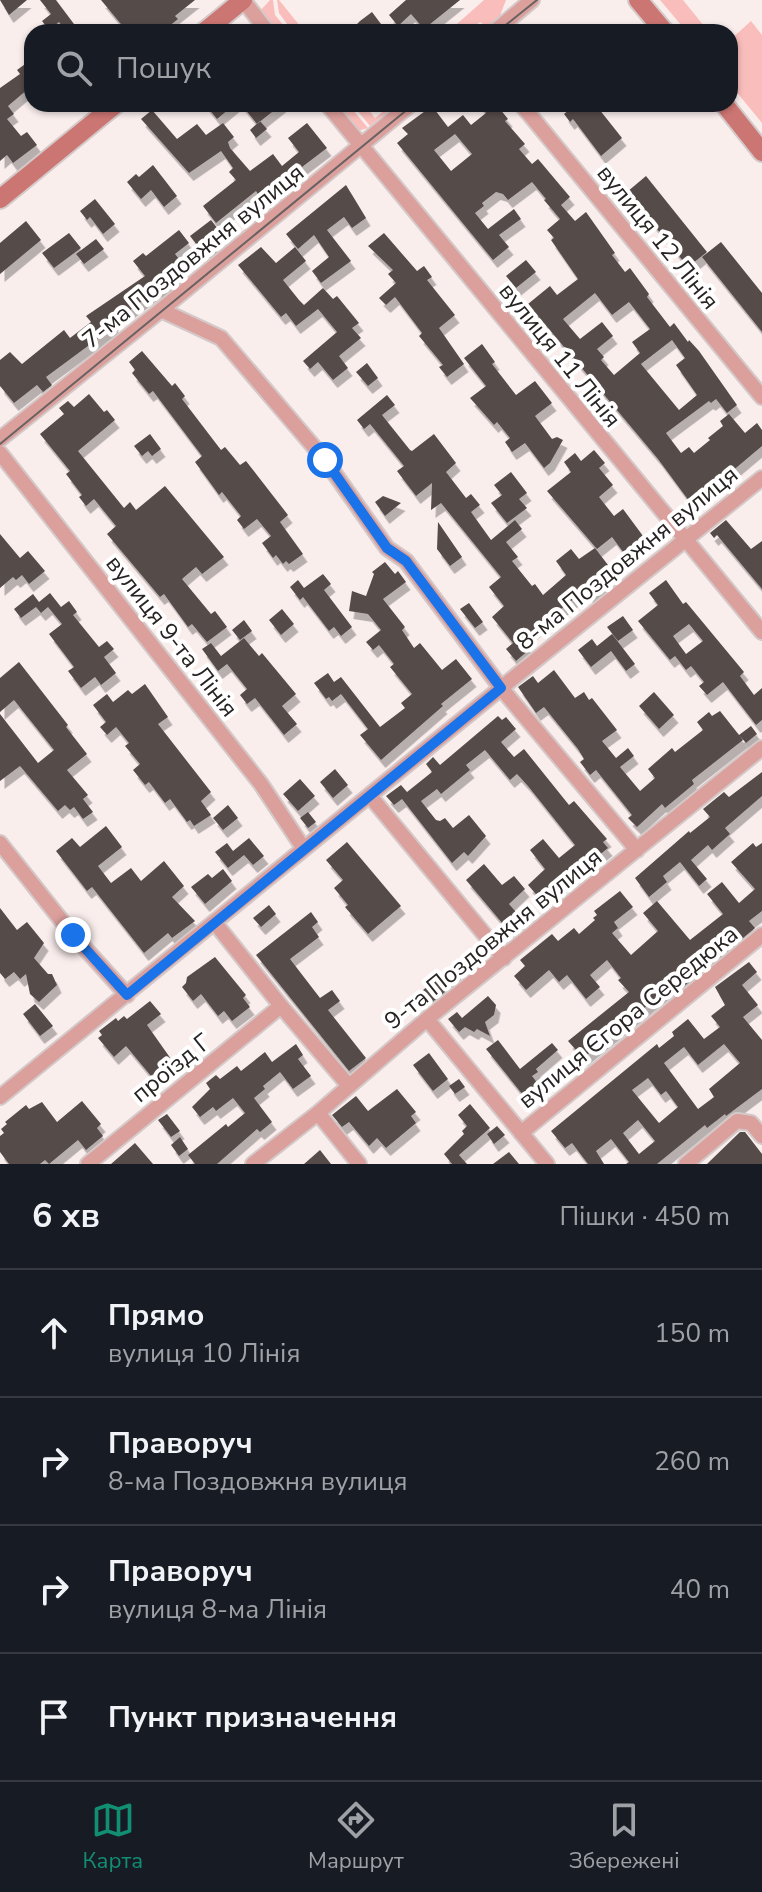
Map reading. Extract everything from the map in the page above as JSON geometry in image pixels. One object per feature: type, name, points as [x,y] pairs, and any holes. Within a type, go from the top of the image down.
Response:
[{"type":"main road","points":[[638,0],[658,24]]},
{"type":"main road","points":[[212,24],[233,3]]},
{"type":"main road","points":[[0,199],[106,112]]},
{"type":"main road","points":[[730,112],[762,152]]},
{"type":"street","points":[[504,24],[532,0]]},
{"type":"street","points":[[233,3],[258,24]]},
{"type":"street","name":"вулиця 11 Лінія","points":[[333,112],[762,632]]},
{"type":"street","name":"7-ма Поздовжня вулиця","points":[[0,439],[402,112]]},
{"type":"street","name":"вулиця 12 Лінія","points":[[528,112],[762,397]]},
{"type":"street","points":[[161,310],[221,338],[325,460],[387,548],[406,561],[501,688],[637,850]]},
{"type":"street","name":"вулиця 9-та Лінія","points":[[0,453],[261,784],[304,849]]},
{"type":"street","name":"8-ма Поздовжня вулиця","points":[[0,1097],[762,478]]},
{"type":"street","name":"9-та Поздовжня вулиця","points":[[253,1164],[762,748]]},
{"type":"street","points":[[370,796],[504,958]]},
{"type":"street","points":[[0,843],[73,935],[127,995]]},
{"type":"street","points":[[215,923],[349,1086]]},
{"type":"street","name":"вулиця Єгора Середюка","points":[[521,1133],[762,935]]},
{"type":"street","name":"проїзд Г","points":[[88,1164],[281,1006]]},
{"type":"street","points":[[427,1019],[547,1164]]},
{"type":"street","points":[[318,1113],[359,1164]]},
{"type":"street","points":[[686,1164],[737,1121],[751,1123],[762,1136]]},
{"type":"shaded area","points":[[273,0],[275,15],[282,24],[269,24],[259,12]]},
{"type":"shaded area","points":[[277,0],[298,24],[287,24],[279,13]]},
{"type":"shaded area","points":[[484,0],[506,0],[494,24],[457,24]]},
{"type":"shaded area","points":[[660,0],[683,0],[702,24],[680,24]]},
{"type":"shaded area","points":[[751,21],[762,35],[762,123],[738,94],[738,33]]},
{"type":"shaded area","points":[[341,112],[355,112],[368,128],[357,131]]},
{"type":"shaded area","points":[[359,112],[370,112],[375,118],[387,112],[370,126]]},
{"type":"building","points":[[0,0],[27,0],[9,15]]},
{"type":"building","points":[[40,0],[56,0],[74,24],[44,24],[42,21],[51,14]]},
{"type":"building","points":[[101,0],[195,0],[175,16],[178,19],[172,24],[121,24]]},
{"type":"building","points":[[406,0],[460,0],[430,24],[420,24],[411,14],[396,24],[389,15]]},
{"type":"building","points":[[372,12],[381,24],[357,24]]},
{"type":"building","points":[[24,65],[24,92],[8,106],[14,114],[7,119],[21,136],[27,132],[37,145],[13,163],[7,155],[0,161],[0,88],[20,74],[17,70]]},
{"type":"building","points":[[154,112],[177,139],[197,124],[206,135],[223,123],[234,137],[228,142],[230,148],[250,171],[273,154],[282,166],[299,152],[288,138],[307,123],[327,148],[276,181],[280,186],[261,199],[256,191],[216,223],[203,206],[236,180],[229,172],[233,168],[221,151],[189,173],[141,119]]},
{"type":"building","points":[[211,112],[225,112],[217,119]]},
{"type":"building","points":[[247,112],[272,112],[257,124]]},
{"type":"building","points":[[424,112],[437,112],[448,127],[463,115],[471,125],[485,112],[502,112],[508,119],[505,121],[525,144],[519,149],[532,164],[538,159],[570,197],[561,205],[575,221],[586,212],[625,272],[630,268],[670,327],[674,323],[699,351],[737,405],[727,413],[716,399],[711,403],[709,401],[666,433],[681,453],[689,447],[694,453],[710,440],[708,438],[723,426],[720,421],[729,414],[745,433],[757,423],[762,430],[762,446],[692,505],[658,459],[528,304],[550,286],[557,295],[578,279],[547,230],[560,219],[546,199],[532,182],[508,200],[496,192],[482,203],[484,206],[475,213],[488,229],[514,209],[521,219],[499,235],[509,247],[493,260],[397,143],[408,134],[402,128]],"holes":[[[455,134],[472,154],[451,171],[434,150]],[[595,293],[612,315],[629,302],[650,329],[632,342],[640,353],[614,375],[601,360],[604,357],[597,349],[613,336],[602,322],[580,339],[563,319]],[[672,340],[685,358],[676,365],[697,395],[679,410],[641,364]]]},
{"type":"building","points":[[601,112],[622,138],[601,156],[573,119],[570,122],[564,114]]},
{"type":"building","points":[[260,121],[267,129],[256,138],[250,130]]},
{"type":"building","points":[[153,165],[177,196],[164,207],[151,190],[141,199],[127,182]]},
{"type":"building","points":[[646,176],[707,252],[688,267],[627,192]]},
{"type":"building","points":[[346,185],[366,218],[352,228],[344,217],[327,230],[351,261],[321,283],[312,271],[329,257],[314,235],[298,249],[286,234]]},
{"type":"building","points":[[95,199],[115,224],[103,234],[90,217],[87,220],[80,211]]},
{"type":"building","points":[[211,220],[222,234],[212,241],[216,247],[208,253],[203,247],[200,249],[190,236]]},
{"type":"building","points":[[26,221],[41,240],[0,274],[0,243]]},
{"type":"building","points":[[179,230],[189,243],[175,254],[184,265],[169,278],[173,283],[161,293],[158,289],[113,323],[115,326],[46,377],[52,385],[43,392],[37,385],[14,403],[0,386],[0,360],[10,352],[22,364],[64,330],[70,338],[91,322],[86,316],[145,276],[133,261],[143,253],[146,256]]},
{"type":"building","points":[[69,233],[81,248],[54,268],[42,253]]},
{"type":"building","points":[[384,233],[417,271],[424,266],[432,277],[427,280],[455,315],[439,328],[464,364],[447,377],[439,367],[443,365],[419,336],[422,333],[395,297],[386,305],[379,298],[396,283],[388,274],[393,270],[368,246]]},
{"type":"building","points":[[96,239],[104,249],[84,264],[76,254]]},
{"type":"building","points":[[721,242],[762,293],[762,332],[702,257]]},
{"type":"building","points":[[261,247],[276,263],[295,247],[306,261],[283,280],[299,300],[304,305],[323,288],[333,299],[337,296],[359,323],[352,328],[361,338],[339,356],[348,368],[333,380],[318,362],[310,369],[303,361],[337,332],[318,309],[296,326],[286,313],[281,317],[238,265]]},
{"type":"building","points":[[526,260],[536,272],[516,288],[506,276]]},
{"type":"building","points":[[482,344],[495,362],[492,364],[516,395],[535,381],[552,403],[535,416],[552,439],[557,437],[563,440],[544,468],[525,443],[512,452],[505,442],[510,438],[470,398],[486,386],[464,358]]},
{"type":"building","points":[[142,351],[172,386],[175,383],[185,396],[182,399],[221,450],[225,447],[240,465],[246,461],[288,515],[280,522],[303,554],[289,564],[286,561],[283,564],[276,555],[273,558],[262,543],[271,536],[257,519],[244,529],[237,520],[241,516],[222,492],[219,495],[195,462],[202,456],[153,391],[149,394],[132,373],[135,370],[129,362]]},
{"type":"building","points":[[367,363],[378,378],[368,386],[356,372]]},
{"type":"building","points":[[89,394],[115,420],[78,451],[124,508],[130,502],[136,510],[165,486],[224,557],[202,574],[196,567],[182,579],[211,614],[215,611],[227,627],[207,642],[192,624],[188,627],[164,594],[160,597],[107,534],[116,526],[94,499],[86,506],[79,497],[82,495],[66,474],[70,471],[40,434],[64,414],[59,408],[68,401],[74,407]]},
{"type":"building","points":[[387,395],[395,405],[382,415],[410,450],[434,434],[456,463],[446,472],[466,498],[471,494],[480,505],[471,512],[491,540],[515,520],[522,529],[506,542],[518,557],[512,561],[543,595],[566,575],[556,561],[571,549],[579,559],[595,548],[608,565],[599,572],[609,584],[591,598],[585,590],[522,640],[530,649],[516,661],[506,649],[513,643],[492,617],[504,606],[489,587],[501,577],[441,503],[431,510],[432,483],[416,496],[397,471],[404,466],[370,424],[364,429],[357,420]]},
{"type":"building","points":[[150,434],[161,449],[152,456],[148,451],[142,456],[134,446]]},
{"type":"building","points":[[594,450],[605,463],[599,468],[613,485],[599,497],[614,516],[623,509],[646,540],[626,556],[612,537],[597,549],[547,491],[571,472],[564,462],[575,453],[581,461]]},
{"type":"building","points":[[511,472],[527,493],[519,499],[527,508],[507,523],[491,503],[502,495],[494,485]]},
{"type":"building","points":[[383,496],[401,503],[385,516],[375,502]]},
{"type":"building","points":[[726,520],[751,549],[762,541],[762,589],[717,535],[714,538],[710,533]]},
{"type":"building","points":[[438,522],[462,557],[450,566],[437,549]]},
{"type":"building","points":[[0,534],[20,558],[28,551],[45,571],[29,584],[22,575],[16,580],[13,577],[0,588]]},
{"type":"building","points":[[385,562],[395,574],[398,571],[406,582],[383,599],[405,627],[402,630],[414,648],[420,643],[442,670],[456,659],[472,679],[381,760],[360,735],[368,729],[341,694],[332,701],[329,697],[326,699],[314,683],[328,673],[334,682],[341,677],[380,727],[405,708],[401,703],[412,694],[390,667],[394,664],[379,645],[373,650],[366,642],[381,630],[368,614],[349,611],[352,591],[366,596],[374,574],[372,572]]},
{"type":"building","points":[[323,574],[331,584],[324,590],[352,627],[341,636],[334,627],[329,631],[303,597],[300,600],[290,587],[298,580],[304,588]]},
{"type":"building","points":[[666,580],[683,604],[686,602],[744,672],[740,676],[754,695],[762,688],[762,720],[756,725],[723,682],[707,695],[699,686],[704,682],[691,666],[686,670],[675,656],[670,660],[638,621],[658,605],[649,593]],"holes":[[[689,624],[703,641],[686,654],[673,636]]]},
{"type":"building","points":[[50,593],[61,607],[69,601],[77,612],[73,615],[99,647],[107,641],[114,649],[104,657],[116,673],[101,685],[95,677],[81,688],[68,671],[74,667],[49,634],[62,624],[48,607],[41,613],[36,607],[21,618],[14,609],[33,594],[39,602]]},
{"type":"building","points":[[469,603],[483,622],[475,628],[460,609]]},
{"type":"building","points":[[282,609],[294,624],[281,635],[269,620]]},
{"type":"building","points":[[623,616],[633,630],[618,641],[607,627]]},
{"type":"building","points":[[244,620],[252,631],[240,640],[232,630]]},
{"type":"building","points":[[612,634],[635,664],[626,671],[611,651],[591,667],[578,650],[592,639],[597,646]]},
{"type":"building","points":[[244,638],[259,656],[262,653],[296,694],[282,706],[297,724],[284,735],[255,698],[247,704],[240,695],[247,689],[227,664],[218,671],[202,649],[211,643],[221,656]]},
{"type":"building","points":[[19,662],[87,754],[67,770],[88,795],[83,799],[93,812],[83,819],[74,807],[70,810],[65,805],[58,811],[20,766],[0,781],[0,714],[38,763],[54,750],[14,700],[0,712],[0,678]]},
{"type":"building","points":[[554,670],[575,698],[584,692],[589,700],[592,698],[617,730],[602,741],[616,758],[628,748],[634,756],[620,767],[640,791],[655,778],[648,769],[672,748],[675,752],[703,730],[697,722],[709,712],[712,716],[720,711],[743,740],[692,780],[694,784],[665,808],[662,804],[637,827],[628,818],[632,815],[596,770],[590,775],[580,762],[584,759],[578,749],[544,707],[536,713],[518,687],[533,676],[538,683]]},
{"type":"building","points":[[145,684],[168,717],[158,724],[211,792],[201,801],[211,815],[194,826],[190,820],[187,822],[170,799],[165,803],[149,782],[145,785],[133,770],[140,764],[125,746],[129,743],[116,727],[107,735],[100,727],[106,722],[93,705],[107,694],[113,702],[128,690],[132,694]]},
{"type":"building","points":[[654,692],[674,715],[659,729],[639,706]]},
{"type":"building","points":[[498,716],[502,720],[506,717],[516,729],[501,742],[514,757],[524,749],[569,805],[574,801],[607,839],[603,842],[608,848],[542,901],[528,885],[545,869],[530,850],[543,839],[559,858],[575,845],[517,774],[510,780],[485,750],[466,765],[470,770],[441,794],[437,789],[421,801],[436,820],[445,818],[453,828],[469,815],[486,836],[468,856],[464,852],[452,863],[402,799],[394,805],[386,796],[401,785],[407,792],[432,772],[426,764],[433,757],[440,765]]},
{"type":"building","points":[[751,726],[757,734],[746,743],[739,735]]},
{"type":"building","points":[[335,769],[348,785],[333,798],[320,782]]},
{"type":"building","points":[[762,772],[762,796],[725,828],[730,834],[712,850],[708,845],[691,860],[707,879],[699,886],[680,862],[663,876],[667,882],[649,897],[635,878],[710,817],[703,809],[724,792],[729,797]]},
{"type":"building","points":[[300,779],[315,796],[298,811],[283,794]]},
{"type":"building","points":[[228,805],[238,818],[223,830],[213,818]]},
{"type":"building","points":[[308,812],[316,822],[308,828],[300,818]]},
{"type":"building","points":[[106,826],[122,847],[98,866],[111,883],[131,868],[141,881],[164,861],[184,886],[172,897],[195,921],[172,938],[168,933],[144,953],[92,887],[87,891],[56,851],[72,838],[80,847]]},
{"type":"building","points":[[249,838],[264,856],[253,865],[244,855],[228,868],[215,852],[227,843],[233,851]]},
{"type":"building","points":[[347,842],[401,906],[368,934],[345,907],[348,905],[334,888],[343,880],[326,860]]},
{"type":"building","points":[[753,843],[756,847],[762,843],[762,911],[749,921],[755,928],[743,938],[739,933],[705,961],[709,966],[679,990],[674,984],[583,1058],[568,1041],[629,992],[618,980],[621,978],[607,960],[590,975],[600,987],[586,999],[567,975],[559,982],[549,970],[526,990],[514,976],[525,966],[520,960],[552,934],[558,941],[574,928],[579,934],[595,920],[593,918],[597,915],[594,911],[620,891],[633,907],[614,922],[618,928],[612,933],[631,955],[658,931],[643,913],[657,901],[690,940],[723,914],[707,894],[722,882],[739,903],[755,889],[731,862]]},
{"type":"building","points":[[484,864],[502,885],[514,876],[525,889],[509,904],[522,919],[508,930],[466,880]]},
{"type":"building","points":[[223,869],[232,881],[205,904],[191,887],[208,874],[212,878]]},
{"type":"building","points":[[269,905],[276,914],[261,927],[253,918]]},
{"type":"building","points":[[0,908],[17,930],[27,922],[44,943],[34,958],[48,974],[52,974],[57,985],[39,1002],[30,994],[26,974],[20,979],[14,972],[5,979],[0,973]]},
{"type":"building","points":[[311,912],[318,922],[312,927],[319,937],[290,959],[320,998],[332,990],[340,1001],[328,1010],[366,1058],[349,1071],[256,955]]},
{"type":"building","points":[[215,957],[246,995],[243,998],[250,1007],[232,1021],[224,1011],[218,1016],[201,994],[193,1001],[182,987],[187,977]]},
{"type":"building","points":[[749,962],[757,972],[742,985],[758,1005],[743,1017],[762,1040],[762,1089],[707,1128],[705,1125],[657,1164],[626,1164],[629,1162],[611,1139],[596,1151],[604,1164],[588,1164],[572,1143],[565,1148],[551,1131],[657,1044],[659,1048],[674,1036],[672,1032],[688,1019],[704,1039],[720,1027],[711,1016],[725,1005],[715,987]],"holes":[[[724,1044],[740,1063],[709,1089],[714,1097],[698,1109],[664,1063],[684,1047],[698,1065]],[[648,1078],[661,1095],[666,1091],[678,1107],[659,1123],[632,1090]],[[638,1120],[655,1141],[639,1154],[623,1133]]]},
{"type":"building","points":[[451,967],[461,979],[426,1007],[417,995]]},
{"type":"building","points":[[488,996],[496,1005],[494,1015],[485,1022],[490,1036],[465,1027],[459,1032],[448,1019],[457,1012],[462,1018]]},
{"type":"building","points":[[150,1001],[161,1014],[147,1025],[171,1059],[151,1076],[126,1046],[114,1057],[98,1038],[102,1035],[99,1031],[116,1018],[118,1021],[124,1016],[127,1019]]},
{"type":"building","points":[[35,1004],[53,1026],[40,1036],[23,1014]]},
{"type":"building","points":[[498,1040],[520,1069],[552,1043],[558,1050],[536,1069],[538,1072],[532,1076],[542,1089],[527,1100],[486,1049]]},
{"type":"building","points":[[296,1044],[303,1055],[298,1059],[311,1076],[293,1089],[280,1072],[254,1098],[272,1122],[260,1132],[257,1129],[217,1164],[195,1164],[188,1155],[226,1124],[228,1127],[245,1113],[233,1098],[216,1111],[213,1107],[200,1117],[192,1107],[210,1089],[206,1083],[216,1075],[220,1079],[237,1066],[241,1071],[265,1052],[272,1062]]},
{"type":"building","points":[[429,1053],[448,1079],[433,1091],[413,1065]]},
{"type":"building","points":[[459,1079],[465,1087],[455,1094],[449,1086]]},
{"type":"building","points":[[397,1089],[416,1112],[411,1116],[416,1123],[386,1148],[377,1138],[369,1146],[349,1122],[342,1127],[332,1115],[356,1096],[368,1111]]},
{"type":"building","points":[[82,1101],[101,1124],[97,1128],[103,1136],[86,1150],[78,1140],[49,1164],[45,1160],[40,1164],[9,1164],[0,1152],[0,1136],[4,1133],[1,1129],[26,1105],[29,1109],[42,1102],[57,1122]]},
{"type":"building","points":[[470,1104],[490,1128],[459,1155],[467,1164],[452,1164],[444,1154],[464,1134],[462,1131],[467,1126],[458,1115]]},
{"type":"building","points":[[167,1114],[180,1131],[171,1137],[158,1120]]},
{"type":"building","points":[[497,1126],[505,1135],[494,1144],[487,1134]]},
{"type":"building","points":[[740,1132],[745,1132],[762,1154],[762,1164],[707,1164]]},
{"type":"building","points":[[180,1137],[188,1149],[179,1156],[171,1145]]},
{"type":"building","points":[[135,1143],[153,1164],[111,1164]]},
{"type":"building","points":[[320,1150],[331,1164],[304,1164]]},
{"type":"building","points":[[509,1152],[519,1164],[493,1164]]},
{"type":"tram line","points":[[507,24],[537,0]]},
{"type":"tram line","points":[[0,444],[404,112]]},
{"type":"route","points":[[73,935],[127,995],[501,688],[406,561],[387,548],[325,460]]}]
